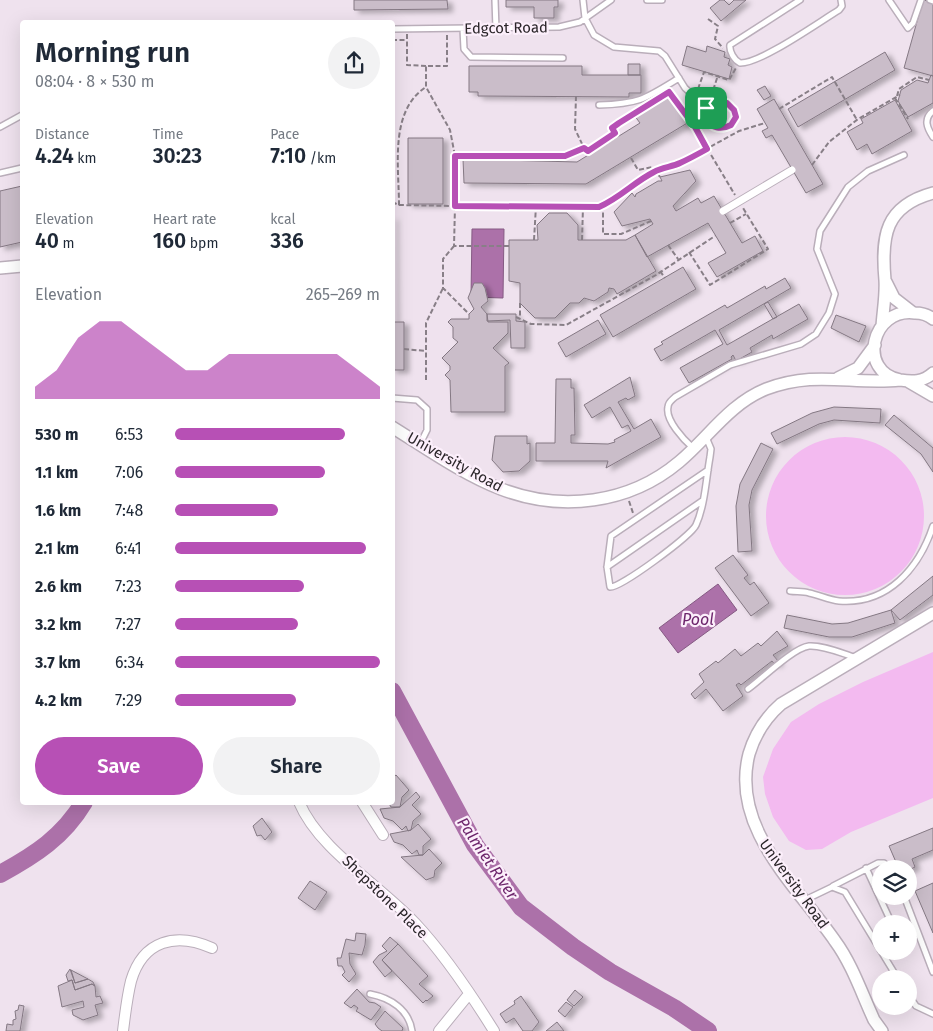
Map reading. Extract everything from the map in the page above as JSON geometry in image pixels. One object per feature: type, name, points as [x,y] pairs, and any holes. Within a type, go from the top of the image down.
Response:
[{"type":"street","points":[[723,211],[792,170]]},
{"type":"street","points":[[838,378],[858,368],[875,344],[881,328],[885,281],[882,247],[887,228],[906,205],[933,193]]},
{"type":"street","points":[[0,268],[20,266]]},
{"type":"street","points":[[885,281],[894,298],[915,313],[933,319]]},
{"type":"street","points":[[881,328],[890,316],[898,313],[915,313]]},
{"type":"street","points":[[875,344],[875,359],[885,375],[904,381],[933,396]]},
{"type":"street","name":"University Road","points":[[395,429],[499,488],[532,499],[552,502],[597,500],[626,493],[664,473],[706,437],[728,412],[764,390],[793,381],[817,377],[877,382],[920,381],[933,373]]},
{"type":"street","name":"University Road","points":[[882,1031],[874,1020],[837,943],[757,832],[746,796],[746,766],[751,746],[768,715],[781,704],[933,614]]},
{"type":"street","name":"Shepstone Place","points":[[301,805],[327,842],[416,924],[469,994],[494,1031]]},
{"type":"street","points":[[364,805],[383,834]]},
{"type":"street","points":[[123,1031],[131,980],[140,963],[151,950],[174,939],[202,943],[212,948]]},
{"type":"street","points":[[439,1031],[469,994]]},
{"type":"lane","points":[[495,0],[496,29]]},
{"type":"lane","points":[[583,0],[586,18],[594,35],[607,45],[659,52],[665,56],[695,99],[707,106]]},
{"type":"lane","name":"Edgcot Road","points":[[395,29],[496,29],[570,26],[586,18],[611,0]]},
{"type":"lane","points":[[647,0],[662,0]]},
{"type":"lane","points":[[800,0],[730,45],[731,52],[740,63],[758,58],[839,10],[842,6],[840,0]]},
{"type":"lane","points":[[889,0],[906,27],[912,26],[918,14],[921,0]]},
{"type":"lane","points":[[463,29],[464,49],[471,57],[563,58]]},
{"type":"lane","points":[[599,105],[629,104],[639,101],[679,78]]},
{"type":"lane","points":[[715,102],[727,103],[732,107],[736,117],[731,125],[718,128],[710,124],[706,117],[707,106],[715,102]]},
{"type":"lane","points":[[933,111],[928,116],[926,124],[933,137]]},
{"type":"lane","points":[[0,127],[20,116]]},
{"type":"lane","points":[[694,448],[686,442],[671,419],[667,408],[669,403],[675,396],[722,369],[801,344],[816,334],[830,313],[835,294],[817,250],[820,231],[848,187],[868,171],[904,155]]},
{"type":"lane","points":[[0,173],[20,168]]},
{"type":"lane","points":[[915,313],[933,313]]},
{"type":"lane","points":[[395,398],[417,400],[426,409],[427,430],[420,444]]},
{"type":"lane","points":[[706,437],[711,449],[708,470],[702,501],[694,528],[632,576],[612,588],[608,582],[607,567],[609,542],[616,532],[708,470]]},
{"type":"lane","points":[[607,567],[702,501]]},
{"type":"lane","points":[[790,591],[806,592],[838,600],[852,600],[886,591],[909,573],[933,528]]},
{"type":"lane","points":[[748,689],[794,653],[807,646],[820,647],[858,658]]},
{"type":"lane","points":[[805,900],[872,866]]},
{"type":"lane","points":[[866,868],[888,915]]},
{"type":"lane","points":[[832,887],[841,888],[849,896],[872,934]]},
{"type":"lane","points":[[917,933],[933,972]]},
{"type":"lane","points":[[370,994],[382,997],[406,1014],[412,1031]]},
{"type":"lane","points":[[917,1006],[933,1014]]},
{"type":"path","points":[[708,19],[718,26],[715,39],[726,51]]},
{"type":"path","points":[[407,29],[407,66],[447,66],[447,29]]},
{"type":"path","points":[[395,40],[407,40]]},
{"type":"path","points":[[695,99],[704,72],[729,80],[736,68],[734,62]]},
{"type":"path","points":[[426,66],[426,87],[450,130],[455,156],[454,246],[443,259],[443,288],[426,323],[426,380]]},
{"type":"path","points":[[707,106],[718,75]]},
{"type":"path","points":[[779,108],[832,77],[857,120]]},
{"type":"path","points":[[908,119],[897,96],[899,89],[917,77],[929,80]]},
{"type":"path","points":[[399,205],[400,131],[403,115],[416,93],[426,87]]},
{"type":"path","points":[[661,97],[669,92],[695,127],[735,195]]},
{"type":"path","points":[[576,96],[575,129],[584,148],[588,151],[615,133]]},
{"type":"path","points":[[812,165],[829,142],[857,120],[897,96]]},
{"type":"path","points":[[617,137],[612,128],[652,102]]},
{"type":"path","points":[[695,127],[706,117]]},
{"type":"path","points":[[395,203],[399,205],[455,206],[603,205],[620,196],[629,186],[656,170],[679,164],[739,131],[765,123]]},
{"type":"path","points":[[455,156],[565,156],[584,148]]},
{"type":"path","points":[[631,158],[638,170],[653,167],[660,177]]},
{"type":"path","points":[[689,252],[710,285],[768,250],[740,203]]},
{"type":"path","points":[[603,205],[603,234],[621,234],[651,221]]},
{"type":"path","points":[[534,240],[536,206]]},
{"type":"path","points":[[582,240],[583,206]]},
{"type":"path","points":[[730,223],[746,214]]},
{"type":"path","points":[[516,317],[520,317],[531,324],[566,325],[660,271],[715,236]]},
{"type":"path","points":[[668,245],[678,259]]},
{"type":"path","points":[[454,246],[508,246]]},
{"type":"path","points":[[660,271],[665,278]]},
{"type":"path","points":[[443,288],[469,314]]},
{"type":"path","points":[[520,303],[520,317]]},
{"type":"path","points":[[404,348],[426,351]]},
{"type":"path","points":[[628,499],[632,509]]},
{"type":"shaded area","points":[[845,437],[875,443],[901,460],[918,486],[924,516],[918,546],[901,572],[875,589],[845,595],[815,589],[789,572],[772,546],[766,516],[772,486],[789,460],[815,443]]},
{"type":"shaded area","points":[[933,652],[933,798],[851,832],[822,849],[806,850],[789,841],[773,817],[765,794],[763,777],[773,749],[791,722],[819,704],[863,682]]},
{"type":"water","points":[[472,229],[504,229],[503,298],[471,297]]},
{"type":"water","name":"Pool","points":[[718,584],[737,610],[678,653],[659,628]]},
{"type":"building","points":[[354,0],[447,0],[448,9],[354,10]]},
{"type":"building","points":[[506,0],[558,0],[558,7],[554,7],[554,18],[534,18],[534,7],[506,7]]},
{"type":"building","points":[[720,0],[724,0],[729,5],[734,0],[746,0],[721,21],[710,8]]},
{"type":"building","points":[[923,0],[933,2],[933,76],[904,68]]},
{"type":"building","points":[[687,46],[706,52],[707,46],[725,52],[724,57],[730,59],[728,65],[732,67],[729,79],[682,65]]},
{"type":"building","points":[[885,52],[895,70],[798,127],[788,109]]},
{"type":"building","points":[[628,64],[640,64],[640,75],[628,75]]},
{"type":"building","points":[[469,66],[582,66],[582,75],[641,75],[641,93],[629,93],[629,97],[478,96],[478,92],[469,92]]},
{"type":"building","points":[[931,75],[933,76],[933,103],[908,117],[898,101],[901,90],[917,80],[928,83]]},
{"type":"building","points":[[765,86],[771,96],[764,100],[757,90]]},
{"type":"building","points":[[669,95],[689,122],[586,184],[464,183],[463,159],[577,162],[640,123],[634,115]]},
{"type":"building","points":[[774,99],[823,184],[806,193],[772,135],[766,138],[762,131],[768,128],[757,109]]},
{"type":"building","points":[[895,100],[912,131],[872,154],[867,144],[857,150],[847,132],[863,123],[861,119]]},
{"type":"building","points":[[408,138],[443,138],[443,204],[408,204]]},
{"type":"building","points":[[690,170],[696,181],[673,206],[676,211],[698,198],[701,203],[714,196],[742,243],[755,236],[763,251],[717,277],[708,263],[726,253],[708,223],[647,257],[635,235],[653,224],[650,219],[622,226],[614,212],[632,193],[635,197],[636,194],[658,181],[662,181],[660,177]]},
{"type":"building","points":[[20,186],[20,242],[0,247],[0,191]]},
{"type":"building","points":[[549,213],[567,213],[578,225],[578,240],[626,240],[635,235],[656,271],[617,294],[614,289],[609,288],[608,292],[594,301],[584,298],[579,303],[570,303],[555,318],[535,318],[520,303],[520,283],[509,281],[509,240],[538,240],[537,225]]},
{"type":"building","points":[[683,267],[696,289],[613,337],[600,315]]},
{"type":"building","points":[[785,278],[791,288],[719,330],[727,345],[799,304],[808,319],[773,339],[772,335],[750,348],[752,352],[736,361],[733,355],[732,359],[689,383],[680,368],[723,344],[715,330],[661,361],[654,349],[663,344],[661,342],[725,305],[727,308],[765,286],[766,289]]},
{"type":"building","points":[[474,283],[482,283],[485,288],[488,301],[481,307],[487,314],[488,322],[508,322],[508,333],[493,348],[509,363],[505,366],[505,412],[451,412],[450,380],[445,375],[450,370],[450,366],[442,358],[458,342],[453,338],[453,327],[448,322],[451,319],[469,319],[469,314],[474,309],[468,298]]},
{"type":"building","points":[[768,302],[777,317],[773,319],[764,304]]},
{"type":"building","points":[[487,314],[516,314],[516,321],[525,322],[525,348],[511,348],[510,320],[487,321]]},
{"type":"building","points":[[836,315],[866,326],[859,342],[831,328]]},
{"type":"building","points":[[598,320],[606,334],[566,357],[558,343]]},
{"type":"building","points":[[395,322],[404,322],[404,370],[395,370]]},
{"type":"building","points":[[630,377],[635,396],[618,402],[634,429],[651,419],[661,437],[606,468],[608,461],[536,461],[536,443],[555,443],[556,379],[571,379],[571,388],[574,388],[575,435],[571,435],[571,443],[608,444],[615,442],[614,440],[631,431],[628,425],[622,428],[610,407],[592,418],[584,405]]},
{"type":"building","points":[[834,407],[881,409],[880,423],[834,420],[819,424],[777,444],[771,433],[812,413]]},
{"type":"building","points":[[894,415],[933,448],[933,472],[921,454],[885,425]]},
{"type":"building","points":[[495,436],[527,436],[527,444],[530,443],[530,461],[519,471],[503,472],[492,460]]},
{"type":"building","points":[[761,443],[773,449],[752,490],[749,505],[752,551],[738,552],[736,506],[740,484]]},
{"type":"building","points":[[733,555],[748,575],[744,578],[750,585],[754,582],[769,603],[751,616],[715,568]]},
{"type":"building","points":[[933,576],[933,595],[900,620],[891,610]]},
{"type":"building","points":[[891,610],[895,623],[852,637],[829,637],[784,628],[787,615],[832,624],[848,623]]},
{"type":"building","points":[[777,631],[788,646],[773,655],[779,662],[775,665],[772,661],[741,685],[739,683],[736,685],[743,696],[723,711],[706,689],[695,699],[691,694],[704,682],[699,674],[716,661],[718,663],[735,649],[741,656],[758,643],[761,646]]},
{"type":"building","points":[[395,776],[409,790],[402,797],[400,807],[391,807],[390,805],[395,805]]},
{"type":"building","points":[[416,792],[420,797],[412,805],[421,814],[413,821],[411,830],[408,831],[406,826],[402,830],[393,821],[384,818],[380,809],[400,807]]},
{"type":"building","points":[[262,818],[272,832],[265,840],[261,835],[257,836],[253,826]]},
{"type":"building","points":[[418,824],[431,839],[423,846],[423,855],[419,855],[417,850],[412,854],[403,845],[394,842],[390,834],[411,830]]},
{"type":"building","points":[[933,828],[933,850],[912,860],[895,860],[889,846]]},
{"type":"building","points":[[429,849],[442,863],[435,870],[434,877],[426,880],[401,857],[423,855]]},
{"type":"building","points":[[310,881],[327,892],[315,910],[298,898]]},
{"type":"building","points":[[933,883],[933,933],[917,896],[917,890]]},
{"type":"building","points":[[356,933],[366,934],[365,945],[362,955],[349,953],[350,964],[356,974],[349,982],[342,975],[345,972],[342,966],[338,966],[337,958],[341,958],[346,939],[355,941]]},
{"type":"building","points":[[390,937],[398,944],[382,960],[392,971],[385,977],[373,962],[379,955],[387,951],[382,946]]},
{"type":"building","points":[[398,944],[428,976],[419,984],[433,996],[423,1003],[382,960]]},
{"type":"building","points":[[70,969],[75,983],[88,979],[95,986],[92,984],[75,990],[72,980],[68,981],[66,975]]},
{"type":"building","points":[[71,970],[88,979],[75,983]]},
{"type":"building","points":[[72,980],[75,990],[92,984],[95,986],[96,997],[100,996],[103,1003],[95,1005],[98,1015],[83,1020],[73,1015],[72,1010],[84,1007],[83,1001],[62,1007],[58,986]]},
{"type":"building","points":[[357,989],[369,1002],[381,1007],[371,1020],[356,1011],[358,1008],[354,1005],[351,1008],[344,1003]]},
{"type":"building","points":[[575,990],[583,997],[574,1006],[567,1000]]},
{"type":"building","points":[[521,996],[539,1022],[532,1031],[523,1031],[514,1018],[506,1023],[500,1014],[515,1004],[514,1001]]},
{"type":"building","points":[[566,1002],[573,1007],[565,1017],[558,1011]]},
{"type":"building","points":[[19,1005],[24,1006],[20,1031],[6,1031],[7,1024],[13,1025],[13,1020],[16,1019],[15,1011],[18,1010]]},
{"type":"building","points":[[385,1011],[403,1028],[402,1031],[382,1031],[378,1028],[375,1024]]},
{"type":"building","points":[[557,1022],[564,1031],[546,1031]]},
{"type":"waterway","name":"Palmiet River","points":[[395,697],[475,845],[521,907],[573,947],[610,972],[674,1008],[708,1031]]},
{"type":"waterway","name":"Palmiet River","points":[[0,874],[25,860],[47,844],[67,825],[82,805]]},
{"type":"route","points":[[706,108],[706,117],[695,127],[669,92],[612,128],[615,133],[588,151],[584,148],[565,156],[455,156],[455,206],[599,207],[620,196],[629,186],[656,170],[679,164],[707,149],[695,127],[706,117],[713,127],[727,127],[734,123],[736,117],[734,110],[727,103],[715,102],[709,104],[706,108]]}]
